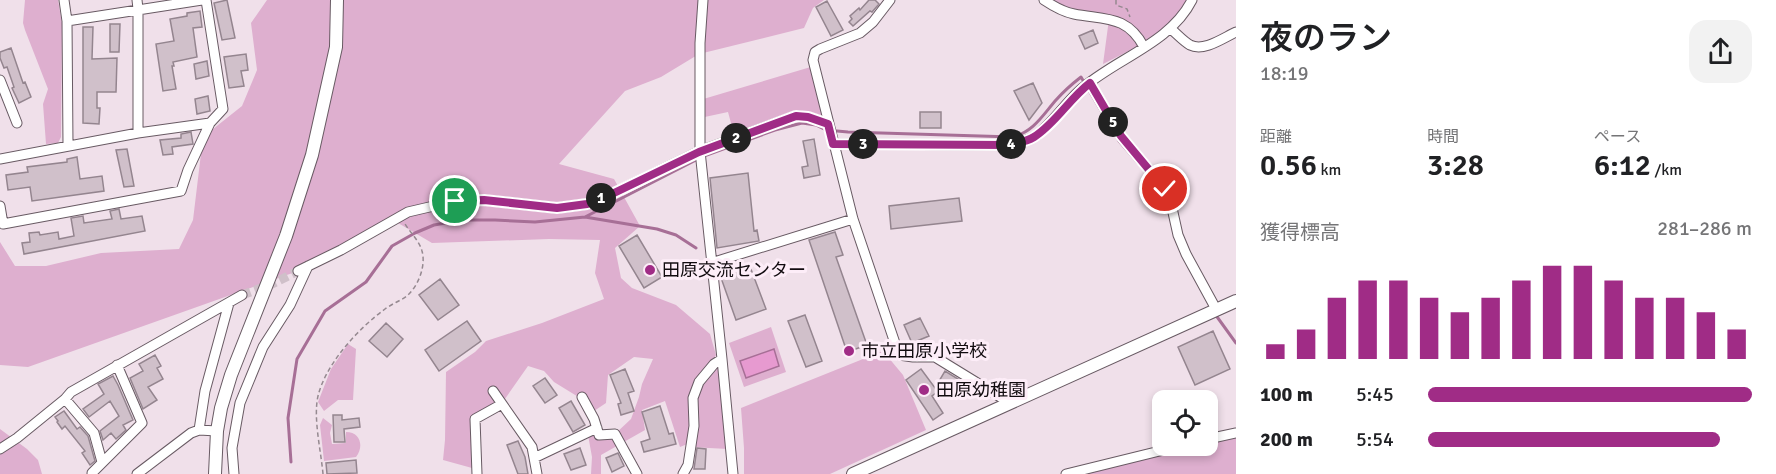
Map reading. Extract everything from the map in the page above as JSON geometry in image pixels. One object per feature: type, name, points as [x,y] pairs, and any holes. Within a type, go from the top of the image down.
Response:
[{"type":"street","points":[[64,0],[67,21],[68,145]]},
{"type":"street","points":[[0,206],[3,224],[181,191],[210,123],[223,109],[204,0],[137,5],[67,21]]},
{"type":"street","points":[[215,474],[217,431],[231,375],[286,236],[312,155],[336,47],[337,0]]},
{"type":"street","points":[[703,0],[700,43],[699,152],[723,358],[733,474]]},
{"type":"street","points":[[890,0],[873,22],[860,33],[815,52],[813,60],[853,219],[899,355],[935,357],[1010,403]]},
{"type":"street","points":[[1044,0],[1072,14],[1109,19],[1131,28],[1138,34],[1144,46]]},
{"type":"street","points":[[833,144],[1007,145],[1022,142],[1035,136],[1050,123],[1078,92],[1172,29],[1186,14],[1192,0]]},
{"type":"street","points":[[137,5],[138,133]]},
{"type":"street","points":[[1172,29],[1189,45],[1196,47],[1206,46],[1236,33]]},
{"type":"street","points":[[0,81],[17,123]]},
{"type":"street","points":[[1090,83],[1121,136],[1165,189],[1170,199],[1178,235],[1216,309]]},
{"type":"street","points":[[297,271],[368,236],[400,215],[425,207],[455,201],[484,200],[557,208],[587,204],[699,152],[796,116],[808,117],[828,124]]},
{"type":"street","points":[[0,159],[138,133],[210,123]]},
{"type":"street","points":[[711,264],[853,219]]},
{"type":"street","points":[[234,474],[232,448],[240,403],[263,347],[290,304],[308,266]]},
{"type":"street","points":[[0,449],[17,438],[71,392],[242,295]]},
{"type":"street","points":[[853,474],[1236,301]]},
{"type":"street","points":[[199,430],[205,391],[229,303]]},
{"type":"street","points":[[682,474],[687,465],[694,426],[694,396],[699,382],[714,364],[723,358]]},
{"type":"street","points":[[93,474],[102,462],[142,423],[117,365]]},
{"type":"street","points":[[493,391],[532,447],[537,474]]},
{"type":"street","points":[[582,397],[594,419],[599,435],[615,434],[637,474]]},
{"type":"street","points":[[65,399],[94,433],[102,462]]},
{"type":"street","points":[[477,474],[475,419],[502,404]]},
{"type":"street","points":[[534,459],[597,428]]},
{"type":"street","points":[[137,474],[191,432],[217,431]]},
{"type":"street","points":[[1218,437],[1236,433]]},
{"type":"street","points":[[1066,474],[1152,453]]},
{"type":"path","points":[[1116,0],[1116,5],[1130,12],[1131,28]]},
{"type":"path","points":[[323,474],[317,417],[318,396],[326,377],[348,344],[386,309],[408,295],[416,285],[422,271],[423,251],[400,215]]},
{"type":"shaded area","points":[[25,0],[58,0],[62,23],[61,137],[58,143],[46,144],[43,104],[48,89],[23,23]]},
{"type":"shaded area","points":[[267,0],[824,0],[813,8],[804,28],[699,54],[661,77],[625,91],[559,164],[614,179],[640,226],[615,248],[621,278],[632,288],[676,305],[710,334],[716,355],[700,384],[718,368],[728,449],[690,447],[690,443],[680,447],[665,401],[642,410],[645,430],[601,455],[601,474],[591,474],[592,457],[588,435],[597,428],[599,435],[615,434],[631,419],[653,359],[634,357],[608,375],[606,403],[591,413],[580,398],[554,382],[544,371],[528,366],[500,406],[475,420],[477,461],[472,468],[443,460],[446,372],[475,352],[486,341],[542,323],[604,299],[595,273],[600,240],[549,239],[432,243],[393,220],[298,271],[28,367],[0,365],[0,242],[15,266],[46,266],[101,253],[179,249],[193,220],[203,137],[242,106],[257,70],[251,23]]},
{"type":"shaded area","points":[[1051,0],[1192,0],[1168,31],[1103,64],[1109,19],[1064,11]]},
{"type":"shaded area","points":[[814,66],[824,122],[800,116],[735,138],[728,112],[700,118],[700,100]]},
{"type":"shaded area","points":[[771,327],[786,372],[744,387],[729,343]]},
{"type":"shaded area","points":[[348,344],[356,349],[353,400],[338,400],[324,411],[318,402],[331,369]]},
{"type":"shaded area","points":[[774,349],[779,366],[746,378],[740,361]]},
{"type":"shaded area","points":[[883,351],[903,375],[926,430],[830,474],[744,474],[741,408]]},
{"type":"shaded area","points":[[323,418],[332,425],[330,433],[332,444],[346,443],[346,432],[358,437],[360,449],[356,457],[324,461],[320,425]]},
{"type":"shaded area","points":[[0,429],[38,460],[42,474],[0,474]]},
{"type":"shaded area","points":[[1236,435],[1236,474],[1072,474],[1152,455],[1218,456],[1218,440]]},
{"type":"building","points":[[227,0],[235,38],[222,40],[214,3]]},
{"type":"building","points":[[869,0],[875,0],[879,4],[853,26],[849,22],[852,19],[850,16],[859,8],[860,10]]},
{"type":"building","points":[[827,1],[843,30],[831,36],[816,7]]},
{"type":"building","points":[[200,11],[202,27],[193,28],[197,57],[173,62],[176,89],[163,91],[156,44],[174,41],[170,19]]},
{"type":"building","points":[[110,24],[120,24],[119,52],[110,52]]},
{"type":"building","points":[[83,27],[93,27],[92,59],[117,58],[116,92],[97,92],[97,108],[100,108],[99,124],[83,123]]},
{"type":"building","points":[[1093,30],[1098,43],[1085,49],[1079,36]]},
{"type":"building","points":[[11,48],[23,83],[25,82],[31,97],[19,103],[12,88],[14,87],[7,67],[4,68],[0,58],[0,52]]},
{"type":"building","points":[[246,54],[248,70],[241,71],[244,86],[229,88],[224,57]]},
{"type":"building","points":[[207,61],[209,76],[196,79],[194,64]]},
{"type":"building","points":[[1033,83],[1042,103],[1029,120],[1014,91]]},
{"type":"building","points":[[208,96],[210,111],[197,114],[195,99]]},
{"type":"building","points":[[920,112],[941,112],[941,128],[920,128]]},
{"type":"building","points":[[191,132],[193,144],[172,147],[173,154],[163,155],[160,140],[181,138],[181,134]]},
{"type":"building","points":[[814,139],[820,175],[804,178],[802,167],[808,166],[803,141]]},
{"type":"building","points":[[127,149],[134,186],[124,187],[116,150]]},
{"type":"building","points":[[77,157],[80,179],[102,176],[104,191],[32,201],[30,187],[8,190],[6,175],[28,172],[27,167],[67,162],[67,159]]},
{"type":"building","points":[[748,173],[754,231],[757,230],[759,241],[717,248],[710,178]]},
{"type":"building","points":[[959,198],[962,221],[891,229],[889,206]]},
{"type":"building","points":[[119,209],[121,219],[142,216],[145,231],[24,254],[22,243],[30,242],[29,233],[39,232],[40,235],[58,232],[59,239],[74,236],[71,218],[83,216],[84,223],[112,219],[110,211]]},
{"type":"building","points":[[835,232],[843,255],[836,257],[867,345],[847,352],[809,240]]},
{"type":"building","points":[[637,235],[662,277],[644,288],[619,246]]},
{"type":"building","points":[[749,264],[766,309],[736,320],[720,275]]},
{"type":"building","points":[[440,279],[459,305],[438,320],[419,295]]},
{"type":"building","points":[[805,315],[822,361],[806,367],[788,321]]},
{"type":"building","points":[[920,318],[929,336],[912,343],[904,325]]},
{"type":"building","points":[[467,321],[481,341],[439,371],[425,350]]},
{"type":"building","points":[[386,323],[403,339],[387,357],[369,341]]},
{"type":"building","points":[[1213,331],[1230,369],[1195,385],[1178,347]]},
{"type":"building","points":[[155,355],[161,366],[157,368],[163,379],[148,387],[157,400],[143,409],[130,378],[143,371],[139,364]]},
{"type":"building","points":[[625,369],[634,391],[628,393],[634,411],[621,415],[618,404],[621,403],[610,375]]},
{"type":"building","points":[[921,369],[935,388],[945,371],[971,387],[965,396],[947,385],[932,396],[943,413],[933,420],[906,380]]},
{"type":"building","points":[[113,376],[133,420],[123,425],[126,430],[116,439],[111,433],[103,440],[100,431],[119,416],[110,401],[89,417],[83,409],[104,394],[98,384]]},
{"type":"building","points":[[545,378],[557,395],[545,403],[533,386]]},
{"type":"building","points":[[571,401],[585,425],[573,432],[559,408]]},
{"type":"building","points":[[660,406],[669,434],[673,433],[676,444],[644,452],[641,442],[650,439],[642,412]]},
{"type":"building","points":[[64,411],[77,429],[80,427],[88,436],[95,461],[90,465],[82,453],[85,451],[65,426],[62,429],[57,422],[55,417]]},
{"type":"building","points":[[333,415],[342,415],[342,420],[359,418],[360,427],[344,429],[345,442],[334,442]]},
{"type":"building","points":[[518,441],[525,457],[528,474],[518,474],[507,445]]},
{"type":"building","points":[[580,448],[586,465],[571,470],[564,454]]},
{"type":"building","points":[[697,448],[706,449],[705,469],[694,469]]},
{"type":"building","points":[[618,453],[624,466],[612,472],[606,458]]},
{"type":"building","points":[[356,460],[357,473],[327,474],[326,463]]},
{"type":"waterway","points":[[704,156],[775,130],[802,123],[816,125],[826,130],[848,132],[1013,137],[1032,127],[1081,77],[1119,141],[1138,163]]},
{"type":"waterway","points":[[585,217],[698,159]]},
{"type":"waterway","points":[[291,462],[288,418],[297,359],[325,311],[366,282],[392,246],[415,233],[434,225],[463,220],[535,222],[585,217],[657,229],[676,235],[696,248]]},
{"type":"waterway","points":[[1215,314],[1236,343]]},
{"type":"tunnel","points":[[242,295],[298,271]]},
{"type":"place","name":"田原交流センター","points":[[650,270]]},
{"type":"place","name":"市立田原小学校","points":[[849,351]]},
{"type":"place","name":"田原幼稚園","points":[[924,390]]},
{"type":"route","points":[[455,201],[484,200],[557,208],[587,204],[699,152],[796,116],[808,117],[828,124],[833,144],[1007,145],[1035,136],[1078,92],[1090,83],[1121,136],[1165,189]]}]
